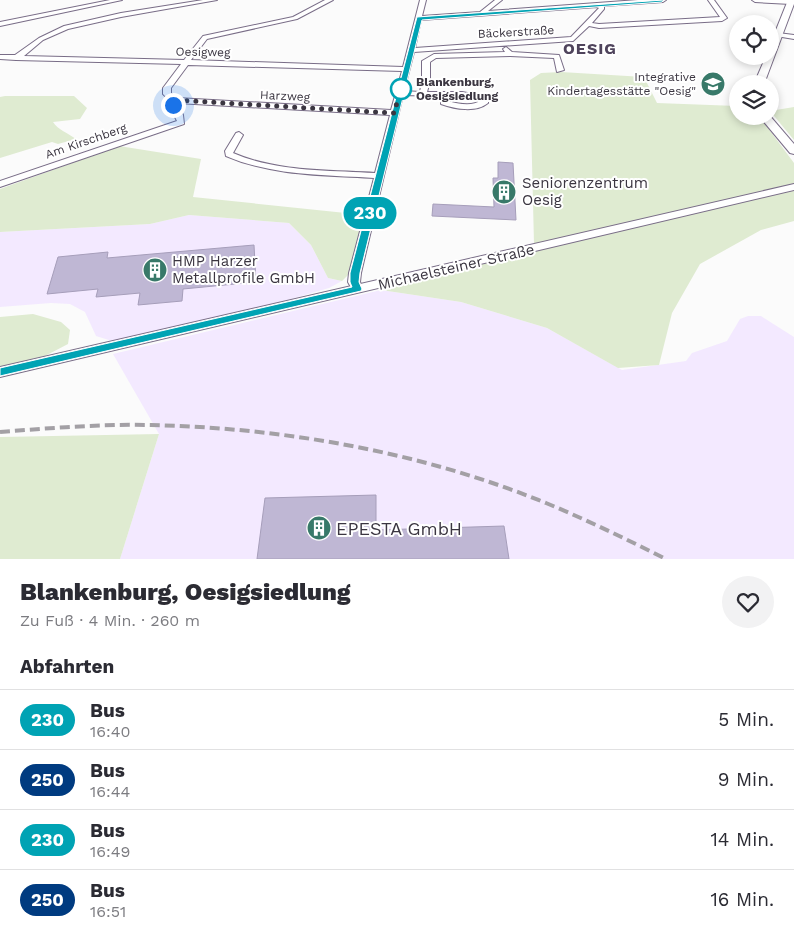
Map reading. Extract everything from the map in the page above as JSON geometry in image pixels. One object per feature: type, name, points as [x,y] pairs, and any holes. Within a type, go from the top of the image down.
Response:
[{"type":"street","points":[[0,24],[118,0]]},
{"type":"street","points":[[16,58],[40,39],[66,28],[121,14],[214,0]]},
{"type":"street","points":[[174,100],[166,91],[205,37],[295,18],[330,0]]},
{"type":"street","points":[[357,289],[354,282],[355,273],[423,0]]},
{"type":"street","points":[[483,12],[499,0]]},
{"type":"street","points":[[419,18],[663,0]]},
{"type":"street","points":[[587,24],[599,26],[724,18],[711,0]]},
{"type":"street","points":[[755,0],[790,3],[779,32]]},
{"type":"street","name":"Bäckerstraße","points":[[412,50],[573,40],[602,8],[599,5]]},
{"type":"street","points":[[779,35],[794,37]]},
{"type":"street","points":[[503,44],[510,54]]},
{"type":"street","points":[[423,94],[426,81],[426,61],[429,58],[447,55],[510,54],[557,56],[560,70]]},
{"type":"street","name":"Oesigweg","points":[[0,57],[406,69]]},
{"type":"street","points":[[400,93],[445,95]]},
{"type":"street","name":"Harzweg","points":[[174,100],[394,113]]},
{"type":"street","name":"Am Kirschberg","points":[[0,184],[181,122],[173,105],[174,100]]},
{"type":"street","points":[[772,125],[794,151]]},
{"type":"street","points":[[239,136],[229,154],[248,161],[313,171],[380,176]]},
{"type":"street","name":"Michaelsteiner Straße","points":[[0,372],[794,187]]},
{"type":"shaded area","points":[[189,215],[289,223],[311,245],[328,278],[342,281],[329,288],[284,301],[112,341],[96,336],[85,312],[70,304],[51,303],[0,307],[0,232],[150,224]]},
{"type":"shaded area","points":[[381,290],[461,302],[547,328],[622,370],[686,361],[692,353],[727,341],[740,319],[748,316],[761,316],[794,337],[794,559],[120,559],[159,434],[113,354]]},
{"type":"green space","points":[[561,72],[644,77],[657,103],[729,106],[729,125],[766,125],[794,163],[794,221],[761,230],[700,264],[672,313],[659,365],[618,368],[547,328],[461,302],[381,290],[527,250],[534,244],[530,80],[541,73]]},
{"type":"green space","points":[[74,96],[87,108],[80,119],[53,122],[76,139],[58,144],[52,142],[0,158],[0,97]]},
{"type":"green space","points":[[794,107],[794,140],[779,122],[779,110]]},
{"type":"green space","points":[[119,146],[201,159],[193,197],[365,215],[348,275],[342,281],[328,278],[311,245],[289,223],[189,215],[150,224],[0,232],[0,189]]},
{"type":"green space","points":[[33,314],[61,322],[70,330],[68,344],[45,356],[0,367],[0,317]]},
{"type":"green space","points":[[159,434],[120,559],[0,559],[0,437]]},
{"type":"building","name":"Seniorenzentrum Oesig","points":[[498,162],[513,163],[516,220],[432,216],[433,204],[494,207],[493,178],[498,178]]},
{"type":"building","name":"HMP Harzer Metallprofile GmbH","points":[[254,245],[256,282],[183,289],[182,301],[138,305],[140,293],[96,297],[98,289],[47,294],[58,257],[108,252],[107,258]]},
{"type":"building","name":"EPESTA GmbH","points":[[376,495],[376,530],[504,526],[509,559],[257,559],[265,498]]},
{"type":"railway","points":[[0,432],[94,426],[151,425],[252,431],[352,446],[401,457],[499,485],[576,516],[666,559]]},
{"type":"bus line","name":"230","points":[[0,372],[357,289],[354,282],[355,273],[419,18],[662,0]]},
{"type":"place","name":"Integrative Kindertagesstätte \"Oesig\"","points":[[713,84]]},
{"type":"place","name":"Blankenburg, Oesigsiedlung","points":[[401,89]]},
{"type":"place","name":"Seniorenzentrum Oesig","points":[[504,192]]},
{"type":"place","name":"HMP Harzer Metallprofile GmbH","points":[[155,270]]},
{"type":"place","name":"EPESTA GmbH","points":[[319,528]]},
{"type":"district","name":"OESIG","points":[[590,48]]},
{"type":"route","points":[[173,105],[174,100],[212,104],[394,113],[401,89]]}]
